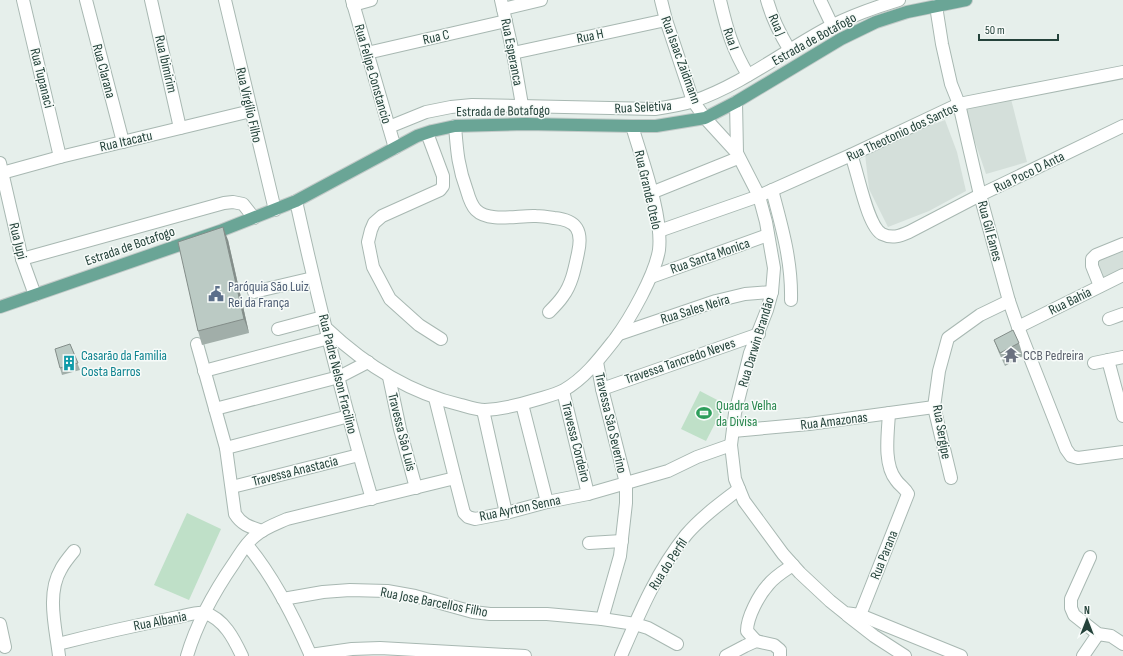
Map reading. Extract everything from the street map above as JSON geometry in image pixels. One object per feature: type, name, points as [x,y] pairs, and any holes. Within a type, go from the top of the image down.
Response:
[{"type":"main road","name":"Estrada de Botafogo","points":[[0,307],[220,231],[275,210],[296,201],[417,136],[455,126],[525,124],[656,126],[705,118],[736,102],[841,39],[876,22],[908,12],[966,0]]},
{"type":"street","name":"Rua Tupanaci","points":[[23,0],[60,157]]},
{"type":"street","name":"Rua Clarana","points":[[86,0],[123,142]]},
{"type":"street","name":"Rua Ibimirim","points":[[151,0],[180,128]]},
{"type":"street","name":"Rua Virgílio Filho","points":[[225,0],[275,210]]},
{"type":"street","points":[[353,2],[371,0]]},
{"type":"street","points":[[502,4],[541,0]]},
{"type":"street","name":"Rua Isaac Zaidmann","points":[[661,0],[666,20],[693,101],[705,118],[738,155]]},
{"type":"street","name":"Rua I","points":[[720,0],[730,41],[738,60],[748,75]]},
{"type":"street","name":"Rua J","points":[[767,0],[774,21],[789,49]]},
{"type":"street","points":[[820,0],[832,25]]},
{"type":"street","name":"Rua Seletiva","points":[[389,127],[426,112],[472,105],[655,109],[693,101],[721,90],[789,49],[871,4],[900,0]]},
{"type":"street","name":"Rua Felipe Constancio","points":[[353,2],[395,148]]},
{"type":"street","name":"Rua Esperanca","points":[[502,4],[513,53],[522,105]]},
{"type":"street","name":"Rua Gil Eanes","points":[[936,6],[948,70],[953,90],[959,104],[980,195],[1009,301],[1066,449],[1072,456],[1078,458],[1123,452]]},
{"type":"street","name":"Rua H","points":[[513,53],[666,20]]},
{"type":"street","name":"Rua C","points":[[367,53],[506,21]]},
{"type":"street","name":"Rua Theotonio dos Santos","points":[[659,231],[759,196],[852,155],[959,104],[1123,72]]},
{"type":"street","points":[[675,122],[688,113],[693,101]]},
{"type":"street","name":"Rua Darwin Brandão","points":[[736,102],[738,155],[759,196],[774,268],[772,292],[759,334],[750,353],[740,391],[733,431],[731,445],[733,469],[739,489],[744,501],[792,565],[816,589],[845,612],[860,615],[961,656]]},
{"type":"street","name":"Rua Itacatu","points":[[1,168],[60,157],[251,111]]},
{"type":"street","points":[[455,126],[457,160],[461,174],[471,201],[476,210],[483,216],[535,216],[559,218],[569,221],[575,225],[580,233],[580,243],[572,278],[564,295],[549,312]]},
{"type":"street","name":"Rua Grande Otelo","points":[[326,328],[348,348],[389,377],[435,398],[483,410],[522,404],[563,391],[597,362],[619,334],[651,277],[659,251],[659,231],[651,193],[632,126]]},
{"type":"street","name":"Rua Poco D Anta","points":[[852,155],[867,209],[874,226],[881,234],[896,236],[909,232],[980,195],[1123,126]]},
{"type":"street","points":[[427,133],[443,176],[443,186],[440,190],[382,216],[374,223],[370,230],[368,242],[373,267],[390,299],[419,325],[441,339]]},
{"type":"street","points":[[651,193],[738,155]]},
{"type":"street","name":"Rua Jupi","points":[[1,168],[22,259],[35,295]]},
{"type":"street","points":[[772,190],[788,253],[791,300]]},
{"type":"street","name":"Rua Padre Nelson Fracilino","points":[[296,201],[313,278],[359,455],[372,499]]},
{"type":"street","points":[[22,259],[224,203],[233,202],[243,204],[254,218]]},
{"type":"street","name":"Rua Santa Monica","points":[[651,277],[768,235]]},
{"type":"street","points":[[1100,286],[1092,266],[1092,259],[1096,255],[1123,244]]},
{"type":"street","name":"Rua Bahia","points":[[1018,327],[1123,275]]},
{"type":"street","points":[[254,292],[313,278]]},
{"type":"street","name":"Rua Sales Neira","points":[[619,334],[716,301],[745,294],[772,292]]},
{"type":"street","name":"Rua Sergipe","points":[[951,478],[934,407],[939,371],[948,338],[980,315],[1009,301]]},
{"type":"street","points":[[1109,319],[1123,314]]},
{"type":"street","points":[[278,330],[326,328]]},
{"type":"street","points":[[204,371],[326,328]]},
{"type":"street","name":"Travessa Tancredo Neves","points":[[602,388],[759,334]]},
{"type":"street","points":[[197,344],[226,448],[235,514],[239,521],[244,525],[262,531]]},
{"type":"street","points":[[1094,362],[1123,357]]},
{"type":"street","points":[[1108,360],[1123,416]]},
{"type":"street","points":[[215,409],[339,377],[368,362]]},
{"type":"street","name":"Travessa Sāo Severino","points":[[597,362],[626,483],[626,503],[620,556],[602,619]]},
{"type":"street","name":"Travessa Sāo Luis","points":[[389,377],[400,429],[416,488]]},
{"type":"street","name":"Travessa Cordeiro","points":[[563,391],[588,494]]},
{"type":"street","points":[[187,656],[196,628],[224,578],[247,544],[262,531],[287,519],[455,478],[435,398]]},
{"type":"street","points":[[522,404],[547,502]]},
{"type":"street","name":"Rua Amazonas","points":[[733,431],[796,426],[934,407]]},
{"type":"street","points":[[483,410],[506,513]]},
{"type":"street","name":"Rua Parana","points":[[860,615],[908,494],[907,491],[895,480],[888,461],[887,450],[889,414]]},
{"type":"street","points":[[226,448],[349,416]]},
{"type":"street","name":"Rua Ayrton Senna","points":[[455,478],[464,513],[468,518],[475,519],[588,494],[668,470],[697,457],[731,445]]},
{"type":"street","name":"Travessa Anastacia","points":[[232,487],[359,455]]},
{"type":"street","name":"Rua do Perfil","points":[[621,656],[634,624],[659,575],[686,535],[703,518],[739,489]]},
{"type":"street","points":[[589,543],[622,541]]},
{"type":"street","points":[[247,544],[258,558],[283,599],[311,656],[352,649],[380,648],[526,656]]},
{"type":"street","points":[[57,653],[53,613],[55,583],[60,570],[74,551]]},
{"type":"street","points":[[1090,557],[1071,599],[1071,608],[1074,615],[1098,634],[1111,636],[1123,644]]},
{"type":"street","points":[[756,642],[747,631],[750,615],[768,584],[792,565]]},
{"type":"street","name":"Rua Jose Barcellos Filho","points":[[283,599],[324,592],[350,590],[387,591],[415,596],[473,612],[490,614],[547,614],[602,619],[634,624],[648,628],[677,644]]},
{"type":"street","name":"Rua Albania","points":[[57,653],[132,626],[204,612],[215,618],[225,627],[234,638],[242,656]]},
{"type":"street","points":[[845,612],[874,636],[905,656]]},
{"type":"street","points":[[0,624],[5,648]]},
{"type":"street","points":[[1083,656],[1098,634]]},
{"type":"street","points":[[726,656],[756,642],[776,646],[780,650],[780,654]]},
{"type":"shaded area","points":[[1011,99],[1027,162],[986,174],[963,107]]},
{"type":"shaded area","points":[[945,120],[957,152],[966,191],[929,211],[888,227],[869,189],[865,154],[900,137]]},
{"type":"shaded area","points":[[1123,246],[1123,271],[1100,280],[1093,260]]},
{"type":"green space","name":"Quadra Velha da Divisa","points":[[700,391],[725,404],[706,441],[681,429]]},
{"type":"green space","points":[[187,513],[221,529],[189,600],[154,585]]},
{"type":"building","name":"Paróquia São Luiz Rei da França","points":[[223,227],[244,319],[198,331],[178,242]]},
{"type":"building","points":[[1013,330],[1019,343],[1000,353],[994,340]]},
{"type":"building","name":"Casarão da Familia Costa Barros","points":[[70,344],[78,363],[60,368],[55,349]]},
{"type":"place","name":"Paróquia São Luiz Rei da França","points":[[216,294]]},
{"type":"place","name":"CCB Pedreira","points":[[1011,355]]},
{"type":"place","name":"Casarão da Familia Costa Barros","points":[[69,363]]},
{"type":"place","name":"Quadra Velha da Divisa","points":[[704,413]]}]
